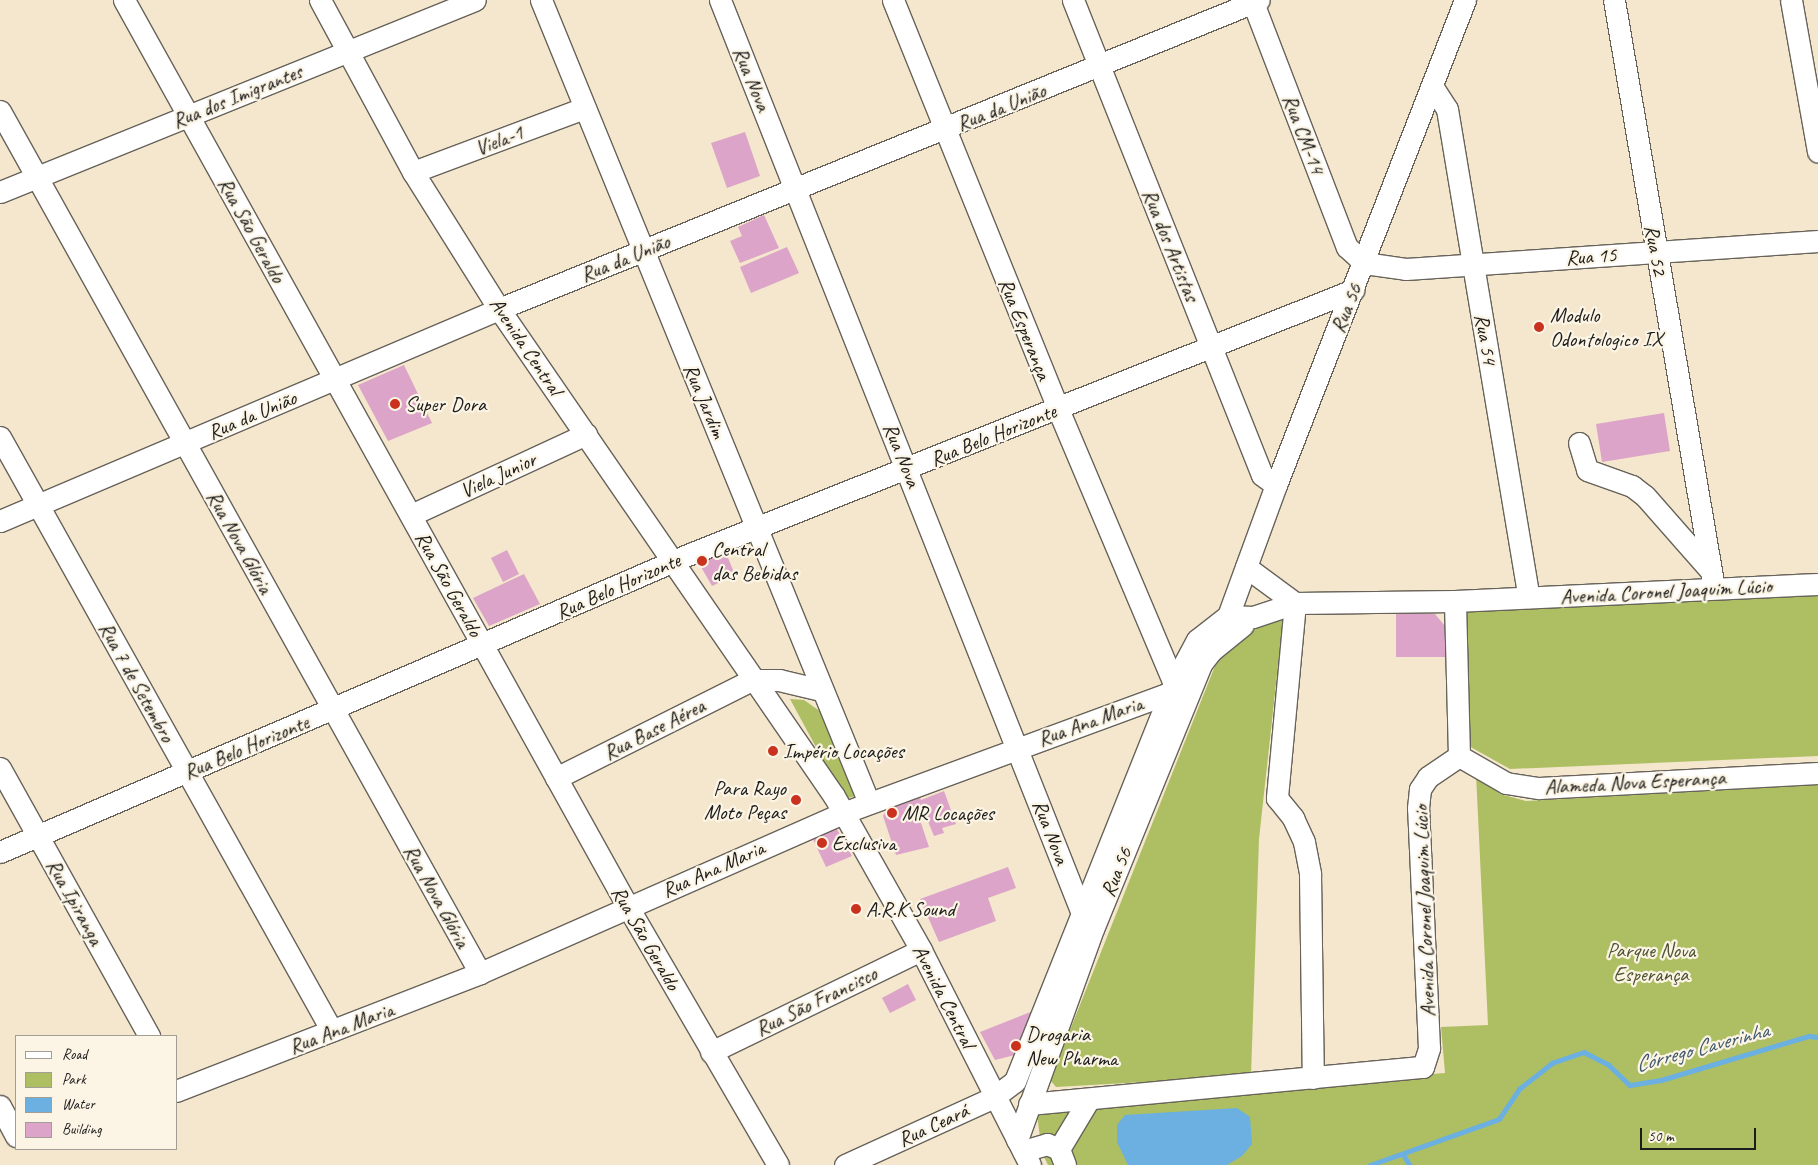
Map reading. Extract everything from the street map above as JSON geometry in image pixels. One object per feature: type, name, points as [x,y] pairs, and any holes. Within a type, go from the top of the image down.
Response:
[{"type":"street","name":"Rua São Geraldo","points":[[124,0],[628,907],[778,1165]]},
{"type":"street","name":"Avenida Central","points":[[320,0],[413,172],[500,309],[843,813],[921,950],[1023,1152]]},
{"type":"street","name":"Rua dos Imigrantes","points":[[0,192],[475,0]]},
{"type":"street","name":"Rua Jardim","points":[[541,0],[868,803]]},
{"type":"street","name":"Rua Nova","points":[[720,0],[908,469],[1082,911]]},
{"type":"street","name":"Rua Esperança","points":[[893,0],[1058,409],[1173,687]]},
{"type":"street","name":"Rua dos Artistas","points":[[1073,0],[1262,475],[1276,485]]},
{"type":"street","name":"Rua 56","points":[[1023,1152],[1029,1104],[1093,929],[1201,664],[1231,624],[1246,568],[1276,485],[1465,0]]},
{"type":"street","name":"Rua 52","points":[[1614,0],[1712,580]]},
{"type":"street","points":[[1791,0],[1818,152]]},
{"type":"street","name":"Rua da União","points":[[0,521],[500,309],[1100,67],[1255,1]]},
{"type":"street","name":"Rua CM-14","points":[[1255,1],[1347,247],[1364,263]]},
{"type":"street","name":"Rua 54","points":[[1432,86],[1447,109],[1529,597]]},
{"type":"street","name":"Viela-1","points":[[413,172],[584,108]]},
{"type":"street","name":"Rua Nova Glória","points":[[0,111],[480,973]]},
{"type":"street","name":"Rua 15","points":[[1364,263],[1406,269],[1818,241]]},
{"type":"street","name":"Rua Belo Horizonte","points":[[0,852],[483,645],[673,561],[758,530],[1353,290]]},
{"type":"street","name":"Viela Junior","points":[[411,515],[586,434]]},
{"type":"street","name":"Rua 7 de Setembro","points":[[0,437],[332,1031]]},
{"type":"street","points":[[1579,443],[1587,470],[1632,486],[1645,496],[1712,580]]},
{"type":"street","points":[[1246,568],[1295,603],[1277,798],[1293,818],[1300,834],[1310,874],[1313,1078]]},
{"type":"street","name":"Avenida Coronel Joaquim Lúcio","points":[[1231,624],[1295,603],[1455,601],[1529,597],[1712,580],[1818,584]]},
{"type":"street","points":[[1455,601],[1459,756]]},
{"type":"street","name":"Rua 56","points":[[994,1097],[1015,1081],[1173,687],[1194,645],[1231,624]]},
{"type":"street","points":[[752,680],[779,680],[821,690]]},
{"type":"street","name":"Rua Base Aérea","points":[[556,778],[752,680]]},
{"type":"street","name":"Rua Ana Maria","points":[[178,1089],[480,973],[843,813],[1173,687]]},
{"type":"street","name":"Avenida Coronel Joaquim Lúcio","points":[[1029,1104],[1423,1067],[1428,1059],[1420,789],[1428,778],[1459,756]]},
{"type":"street","name":"Alameda Nova Esperança","points":[[1459,756],[1506,783],[1539,788],[1818,773]]},
{"type":"street","name":"Rua Ipiranga","points":[[0,768],[148,1035]]},
{"type":"street","name":"Rua São Francisco","points":[[711,1052],[921,950]]},
{"type":"street","name":"Rua Ceará","points":[[845,1165],[994,1097]]},
{"type":"street","points":[[1023,1152],[1037,1145],[1062,1157],[1089,1099]]},
{"type":"street","points":[[0,1106],[15,1136]]},
{"type":"street","points":[[0,1142],[15,1138]]},
{"type":"green space","points":[[1818,589],[1818,756],[1510,769],[1467,745],[1462,604]]},
{"type":"green space","points":[[1283,620],[1259,839],[1251,1076],[1056,1087],[1050,1080],[1215,666],[1234,642],[1258,626]]},
{"type":"green space","points":[[790,699],[804,700],[824,714],[856,796],[844,799]]},
{"type":"green space","name":"Parque Nova Esperança","points":[[1476,774],[1500,794],[1526,801],[1818,785],[1818,1165],[1048,1165],[1042,1153],[1036,1107],[1445,1073],[1441,1027],[1488,1025]]},
{"type":"water","points":[[1237,1108],[1250,1117],[1252,1144],[1242,1156],[1227,1165],[1128,1165],[1117,1142],[1117,1125],[1125,1115]]},
{"type":"building","points":[[745,132],[760,176],[727,188],[711,143]]},
{"type":"building","points":[[764,215],[779,248],[740,263],[730,241],[742,236],[738,227]]},
{"type":"building","points":[[787,247],[799,273],[751,293],[740,267]]},
{"type":"building","name":"Super Dora","points":[[404,365],[432,423],[388,441],[358,385]]},
{"type":"building","points":[[1664,413],[1670,451],[1602,462],[1596,424]]},
{"type":"building","points":[[724,548],[735,575],[712,586],[697,560]]},
{"type":"building","points":[[507,550],[519,574],[503,582],[491,558]]},
{"type":"building","points":[[524,574],[540,604],[489,626],[473,598]]},
{"type":"building","points":[[1396,614],[1435,614],[1445,626],[1445,657],[1396,657]]},
{"type":"building","points":[[944,791],[956,824],[942,828],[944,833],[934,836],[925,814],[919,817],[929,847],[896,855],[883,816],[888,807],[919,795],[921,800]]},
{"type":"building","points":[[834,824],[852,856],[826,867],[811,835]]},
{"type":"building","points":[[1008,867],[1016,888],[988,898],[996,921],[939,942],[920,899]]},
{"type":"building","points":[[908,984],[916,1000],[890,1013],[882,998]]},
{"type":"building","points":[[1033,1011],[1015,1055],[995,1060],[980,1032]]},
{"type":"waterway","name":"Córrego Caverinha","points":[[1370,1165],[1499,1119],[1519,1089],[1552,1063],[1584,1052],[1609,1065],[1630,1085],[1661,1080],[1809,1036],[1818,1037]]},
{"type":"waterway","points":[[1403,1154],[1410,1165]]},
{"type":"place","name":"Modulo Odontologico IX","points":[[1539,327]]},
{"type":"place","name":"Super Dora","points":[[395,404]]},
{"type":"place","name":"Central das Bebidas","points":[[702,561]]},
{"type":"place","name":"Império Locações","points":[[773,751]]},
{"type":"place","name":"Para Rayo Moto Peças","points":[[796,800]]},
{"type":"place","name":"MR Locações","points":[[892,813]]},
{"type":"place","name":"Exclusiva","points":[[822,843]]},
{"type":"place","name":"A.R.K Sound","points":[[856,909]]},
{"type":"place","name":"Drogaria New Pharma","points":[[1016,1046]]}]
